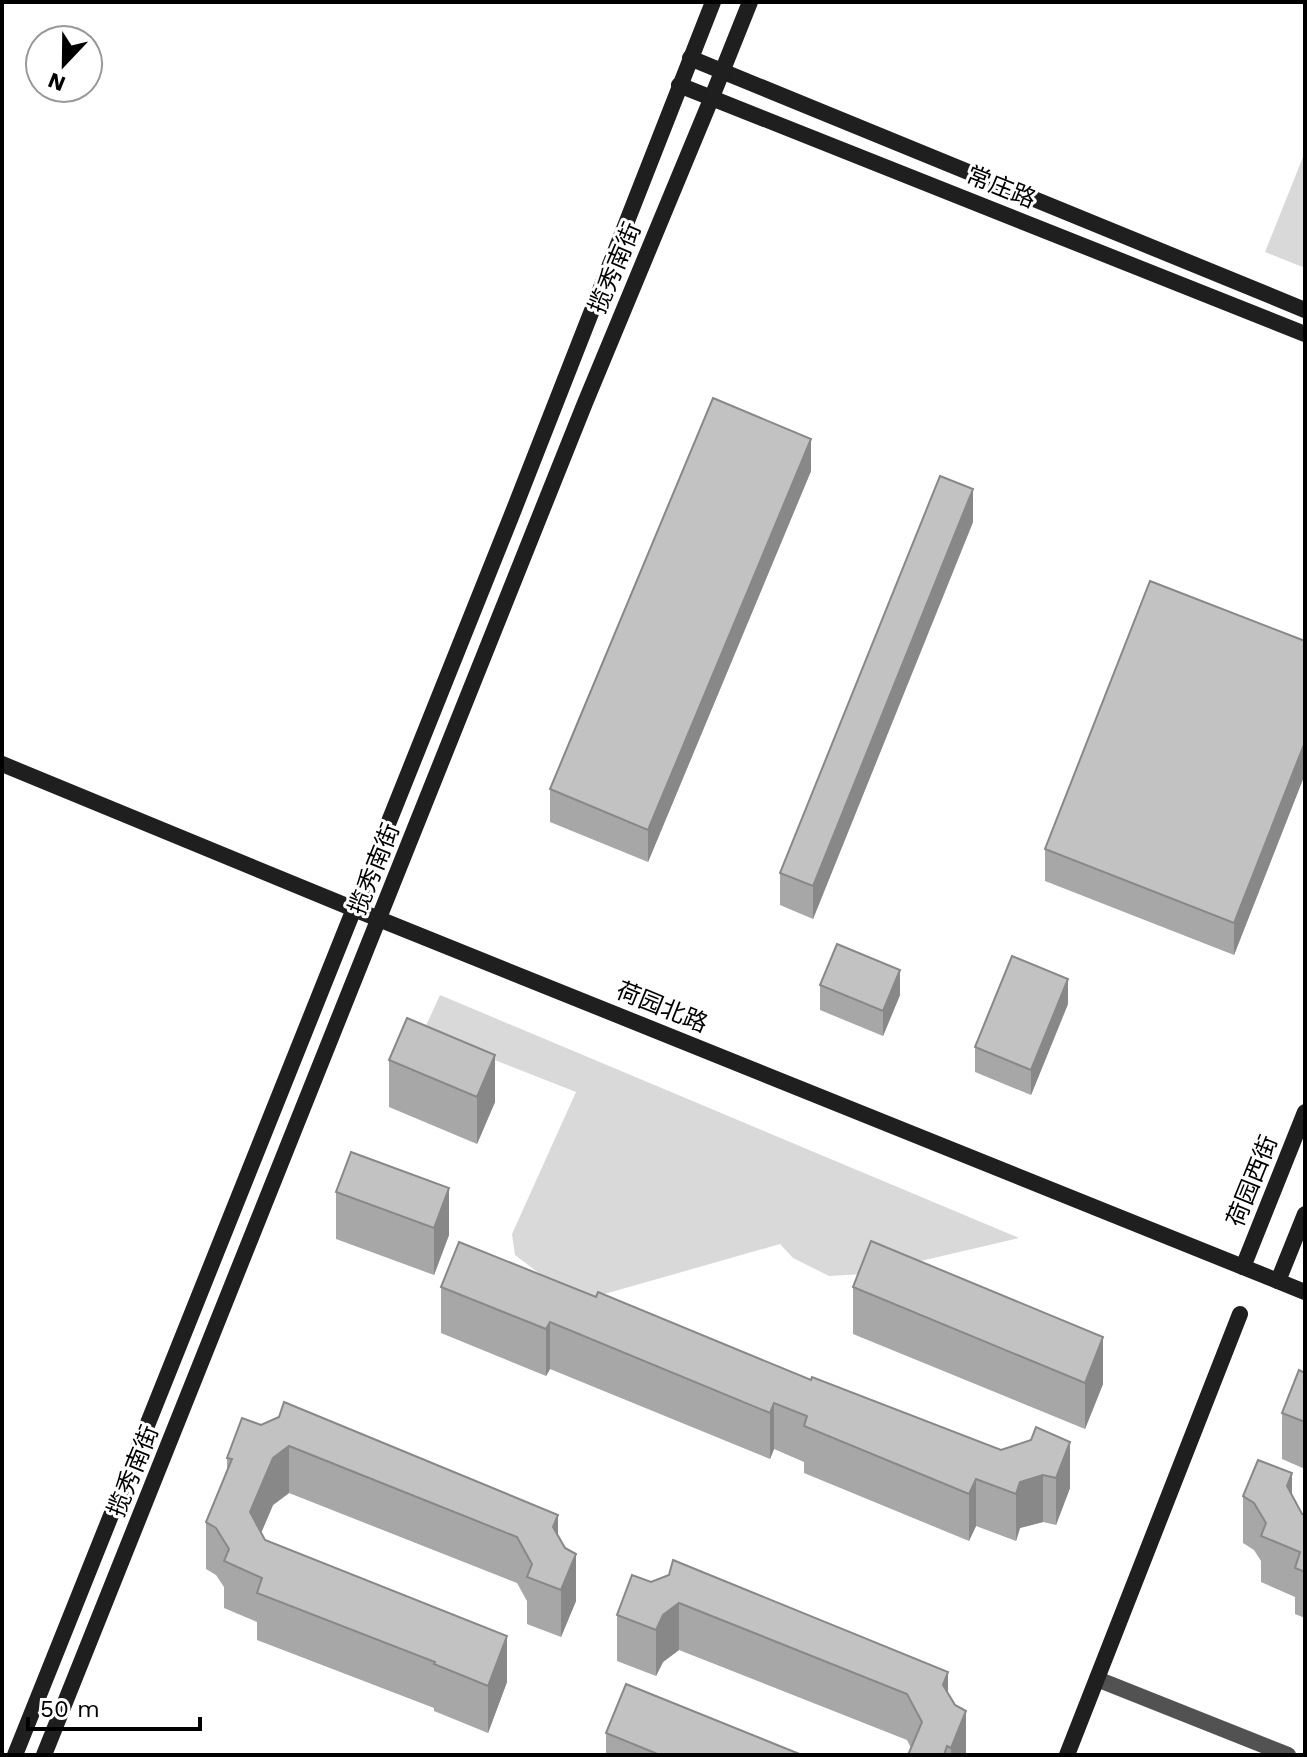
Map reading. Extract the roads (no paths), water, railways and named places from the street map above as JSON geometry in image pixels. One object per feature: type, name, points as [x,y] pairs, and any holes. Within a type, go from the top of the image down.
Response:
[{"type":"main road","name":"揽秀南街","points":[[15,1755],[511,517],[713,2]]},
{"type":"main road","name":"揽秀南街","points":[[44,1755],[585,403],[750,2]]},
{"type":"main road","name":"常庄路","points":[[690,58],[1305,310]]},
{"type":"main road","name":"常庄路","points":[[679,85],[1305,334]]},
{"type":"main road","name":"荷园北路","points":[[2,764],[1305,1292]]},
{"type":"main road","name":"荷园西街","points":[[1243,1267],[1305,1112]]},
{"type":"main road","points":[[1278,1281],[1305,1214]]},
{"type":"main road","points":[[1067,1755],[1240,1314]]},
{"type":"street","points":[[1097,1679],[1288,1755]]}]
